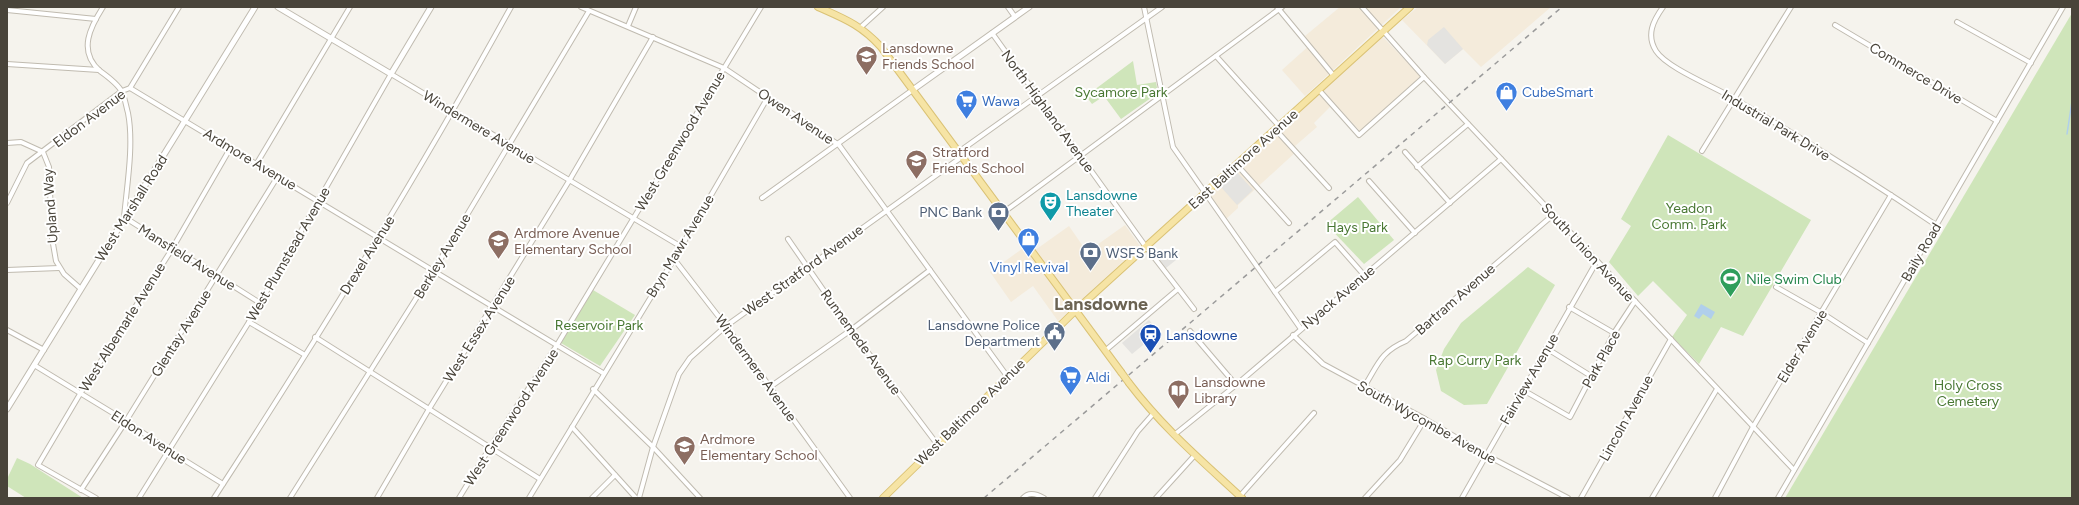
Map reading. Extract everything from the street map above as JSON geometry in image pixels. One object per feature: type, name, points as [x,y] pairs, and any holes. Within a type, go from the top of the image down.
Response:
[{"type":"main road","points":[[818,7],[860,27],[881,47],[914,89],[1075,311],[1153,414],[1194,456],[1241,497]]},
{"type":"main road","name":"East Baltimore Avenue","points":[[1075,311],[1410,7]]},
{"type":"main road","name":"West Baltimore Avenue","points":[[883,498],[1075,311]]},
{"type":"street","points":[[103,7],[90,28],[88,40],[91,57],[99,70],[122,91]]},
{"type":"street","name":"Eldon Avenue","points":[[7,203],[27,163],[122,91],[130,88],[179,7]]},
{"type":"street","name":"West Marshall Road","points":[[7,409],[124,217],[255,7]]},
{"type":"street","name":"Windermere Avenue","points":[[278,7],[454,110],[569,181],[680,246]]},
{"type":"street","points":[[257,163],[350,7]]},
{"type":"street","name":"West Plumstead Avenue","points":[[139,498],[249,322],[318,200],[431,7]]},
{"type":"street","name":"Drexel Avenue","points":[[214,498],[378,237],[454,110],[512,7]]},
{"type":"street","name":"Owen Avenue","points":[[581,7],[654,36],[724,68],[839,145],[1007,376]]},
{"type":"street","points":[[628,26],[636,7]]},
{"type":"street","name":"West Greenwood Avenue","points":[[459,498],[489,448],[557,345],[761,7]]},
{"type":"street","points":[[860,27],[883,7]]},
{"type":"street","points":[[1008,7],[1015,17]]},
{"type":"street","points":[[762,198],[839,145],[914,89],[1029,7]]},
{"type":"street","points":[[1144,7],[1173,147],[1301,329]]},
{"type":"street","name":"West Stratford Avenue","points":[[637,498],[653,447],[679,374],[690,358],[726,326],[808,268],[962,154],[1036,96],[1162,7]]},
{"type":"street","name":"South Union Avenue","points":[[1362,7],[1424,77],[1671,339],[1716,389],[1794,470]]},
{"type":"street","name":"Industrial Park Drive","points":[[1663,7],[1655,16],[1651,30],[1653,45],[1656,52],[1663,60],[1734,98],[1891,194],[1936,225]]},
{"type":"street","points":[[1702,151],[1791,7]]},
{"type":"street","name":"Baily Road","points":[[1778,498],[2031,63],[2062,7]]},
{"type":"street","points":[[1004,212],[1279,8],[1334,76]]},
{"type":"street","points":[[7,9],[96,19]]},
{"type":"street","name":"Berkley Avenue","points":[[290,498],[434,270],[508,144],[589,11]]},
{"type":"street","points":[[1957,22],[2031,63]]},
{"type":"street","name":"Commerce Drive","points":[[1835,25],[1997,121]]},
{"type":"street","name":"North Highland Avenue","points":[[992,33],[1146,247],[1194,309]]},
{"type":"street","name":"West Essex Avenue","points":[[377,498],[429,409],[569,181],[654,36]]},
{"type":"street","points":[[1216,56],[1329,188]]},
{"type":"street","points":[[7,64],[99,70]]},
{"type":"street","points":[[1319,90],[1359,135],[1424,77]]},
{"type":"street","name":"Ardmore Avenue","points":[[130,88],[257,163],[603,373]]},
{"type":"street","name":"Mansfield Avenue","points":[[122,91],[128,114],[130,136],[124,217],[172,249],[217,274],[260,303]]},
{"type":"street","name":"Bryn Mawr Avenue","points":[[528,498],[572,427],[593,389],[674,259],[680,246],[768,97]]},
{"type":"street","points":[[1417,167],[1468,124]]},
{"type":"street","name":"Upland Way","points":[[7,143],[21,142],[43,152],[49,167],[54,255],[59,268],[81,289]]},
{"type":"street","name":"West Albemarle Avenue","points":[[81,490],[38,465],[80,394],[172,249],[231,148]]},
{"type":"street","points":[[1406,152],[1417,167],[1450,203]]},
{"type":"street","name":"Nyack Avenue","points":[[1174,435],[1236,385],[1501,159]]},
{"type":"street","points":[[1237,165],[1289,223]]},
{"type":"street","name":"Glentay Avenue","points":[[81,490],[126,421],[278,176]]},
{"type":"street","points":[[1369,181],[1415,233]]},
{"type":"street","name":"Elder Avenue","points":[[1715,498],[1753,427],[1822,313],[1891,194]]},
{"type":"street","name":"Bartram Avenue","points":[[1364,388],[1387,351],[1396,344],[1406,341],[1553,215]]},
{"type":"street","name":"Runnemede Avenue","points":[[788,239],[851,330],[937,444]]},
{"type":"street","points":[[1275,292],[1335,242],[1364,275]]},
{"type":"street","name":"Windermere Avenue","points":[[674,259],[726,326],[850,498]]},
{"type":"street","name":"Fairview Avenue","points":[[1462,498],[1569,307],[1597,261]]},
{"type":"street","points":[[7,270],[59,268]]},
{"type":"street","points":[[770,387],[851,330],[930,270]]},
{"type":"street","points":[[1776,287],[1822,313],[1868,343]]},
{"type":"street","points":[[1106,350],[1178,289]]},
{"type":"street","name":"Park Place","points":[[1523,390],[1570,417],[1614,334],[1635,301]]},
{"type":"street","points":[[1569,307],[1614,334]]},
{"type":"street","points":[[249,322],[305,355]]},
{"type":"street","points":[[7,330],[44,350]]},
{"type":"street","points":[[1190,331],[1236,385]]},
{"type":"street","name":"South Wycombe Avenue","points":[[1293,335],[1318,361],[1364,388],[1425,419],[1486,455],[1568,498]]},
{"type":"street","points":[[315,337],[370,370],[489,448],[540,479]]},
{"type":"street","name":"Lincoln Avenue","points":[[1581,498],[1671,339]]},
{"type":"street","points":[[1546,348],[1591,376]]},
{"type":"street","name":"Eldon Avenue","points":[[34,365],[126,421],[168,450],[223,484]]},
{"type":"street","points":[[593,389],[653,447],[700,498]]},
{"type":"street","points":[[1652,498],[1716,389]]},
{"type":"street","points":[[1241,497],[1314,413]]},
{"type":"street","points":[[1095,498],[1138,431],[1153,414]]},
{"type":"street","points":[[1364,498],[1400,460],[1425,419]]},
{"type":"street","points":[[572,427],[615,476],[637,498]]},
{"type":"street","points":[[1156,498],[1194,456]]},
{"type":"street","points":[[592,498],[615,476]]},
{"type":"street","points":[[81,490],[96,498]]},
{"type":"street","points":[[1023,498],[1029,494],[1034,494],[1044,498]]},
{"type":"shaded area","points":[[1340,7],[1401,7],[1305,96],[1282,70],[1311,44],[1305,36]]},
{"type":"shaded area","points":[[1418,7],[1551,7],[1481,67],[1463,49],[1445,64],[1402,20]]},
{"type":"shaded area","points":[[1444,27],[1463,49],[1445,64],[1427,45],[1428,40]]},
{"type":"shaded area","points":[[1380,38],[1384,38],[1421,77],[1360,131],[1334,103],[1314,123],[1317,127],[1295,146],[1298,150],[1238,205],[1238,208],[1226,219],[1208,194]]},
{"type":"shaded area","points":[[1236,171],[1253,190],[1237,205],[1220,186]]},
{"type":"shaded area","points":[[1125,225],[1140,246],[1058,321],[1033,286],[1011,302],[990,272],[1026,246],[1031,253],[1069,226],[1087,252]]},
{"type":"shaded area","points":[[1168,249],[1176,260],[1166,268],[1157,257]]},
{"type":"shaded area","points":[[1149,320],[1159,332],[1132,354],[1122,343]]},
{"type":"green space","name":"Holy Cross Cemetery","points":[[2072,13],[2072,498],[1785,498]]},
{"type":"green space","name":"Sycamore Park","points":[[1133,61],[1137,85],[1156,82],[1158,93],[1121,119],[1104,96],[1092,104],[1086,96]]},
{"type":"green space","name":"Yeadon Comm. Park","points":[[1668,135],[1811,220],[1743,336],[1721,327],[1699,364],[1672,337],[1687,315],[1653,281],[1638,296],[1609,262],[1631,226],[1621,219]]},
{"type":"green space","name":"Hays Park","points":[[1358,197],[1394,240],[1364,264],[1326,224]]},
{"type":"green space","name":"Rap Curry Park","points":[[1528,267],[1555,285],[1487,404],[1464,405],[1441,391],[1436,370],[1444,349],[1461,323]]},
{"type":"green space","name":"Reservoir Park","points":[[593,290],[635,315],[600,366],[561,343]]},
{"type":"green space","points":[[17,458],[30,464],[83,498],[26,498],[7,486],[7,479]]},
{"type":"water","points":[[1701,304],[1715,312],[1711,319],[1703,314],[1699,319],[1694,316]]},
{"type":"waterway","points":[[2067,134],[2072,101]]},
{"type":"railway","points":[[984,498],[1562,7]]},
{"type":"place","name":"Lansdowne Friends School","points":[[866,76]]},
{"type":"place","name":"CubeSmart","points":[[1507,112]]},
{"type":"place","name":"Wawa","points":[[966,120]]},
{"type":"place","name":"Stratford Friends School","points":[[917,180]]},
{"type":"place","name":"Lansdowne Theater","points":[[1051,222]]},
{"type":"place","name":"PNC Bank","points":[[998,232]]},
{"type":"place","name":"Vinyl Revival","points":[[1029,258]]},
{"type":"place","name":"Ardmore Avenue Elementary School","points":[[499,260]]},
{"type":"place","name":"WSFS Bank","points":[[1091,272]]},
{"type":"place","name":"Nile Swim Club","points":[[1731,298]]},
{"type":"place","name":"Lansdowne Police Department","points":[[1055,352]]},
{"type":"place","name":"Lansdowne","points":[[1151,354]]},
{"type":"place","name":"Aldi","points":[[1070,396]]},
{"type":"place","name":"Lansdowne Library","points":[[1178,410]]},
{"type":"place","name":"Ardmore Elementary School","points":[[685,466]]},
{"type":"district","name":"Lansdowne","points":[[1101,304]]}]
